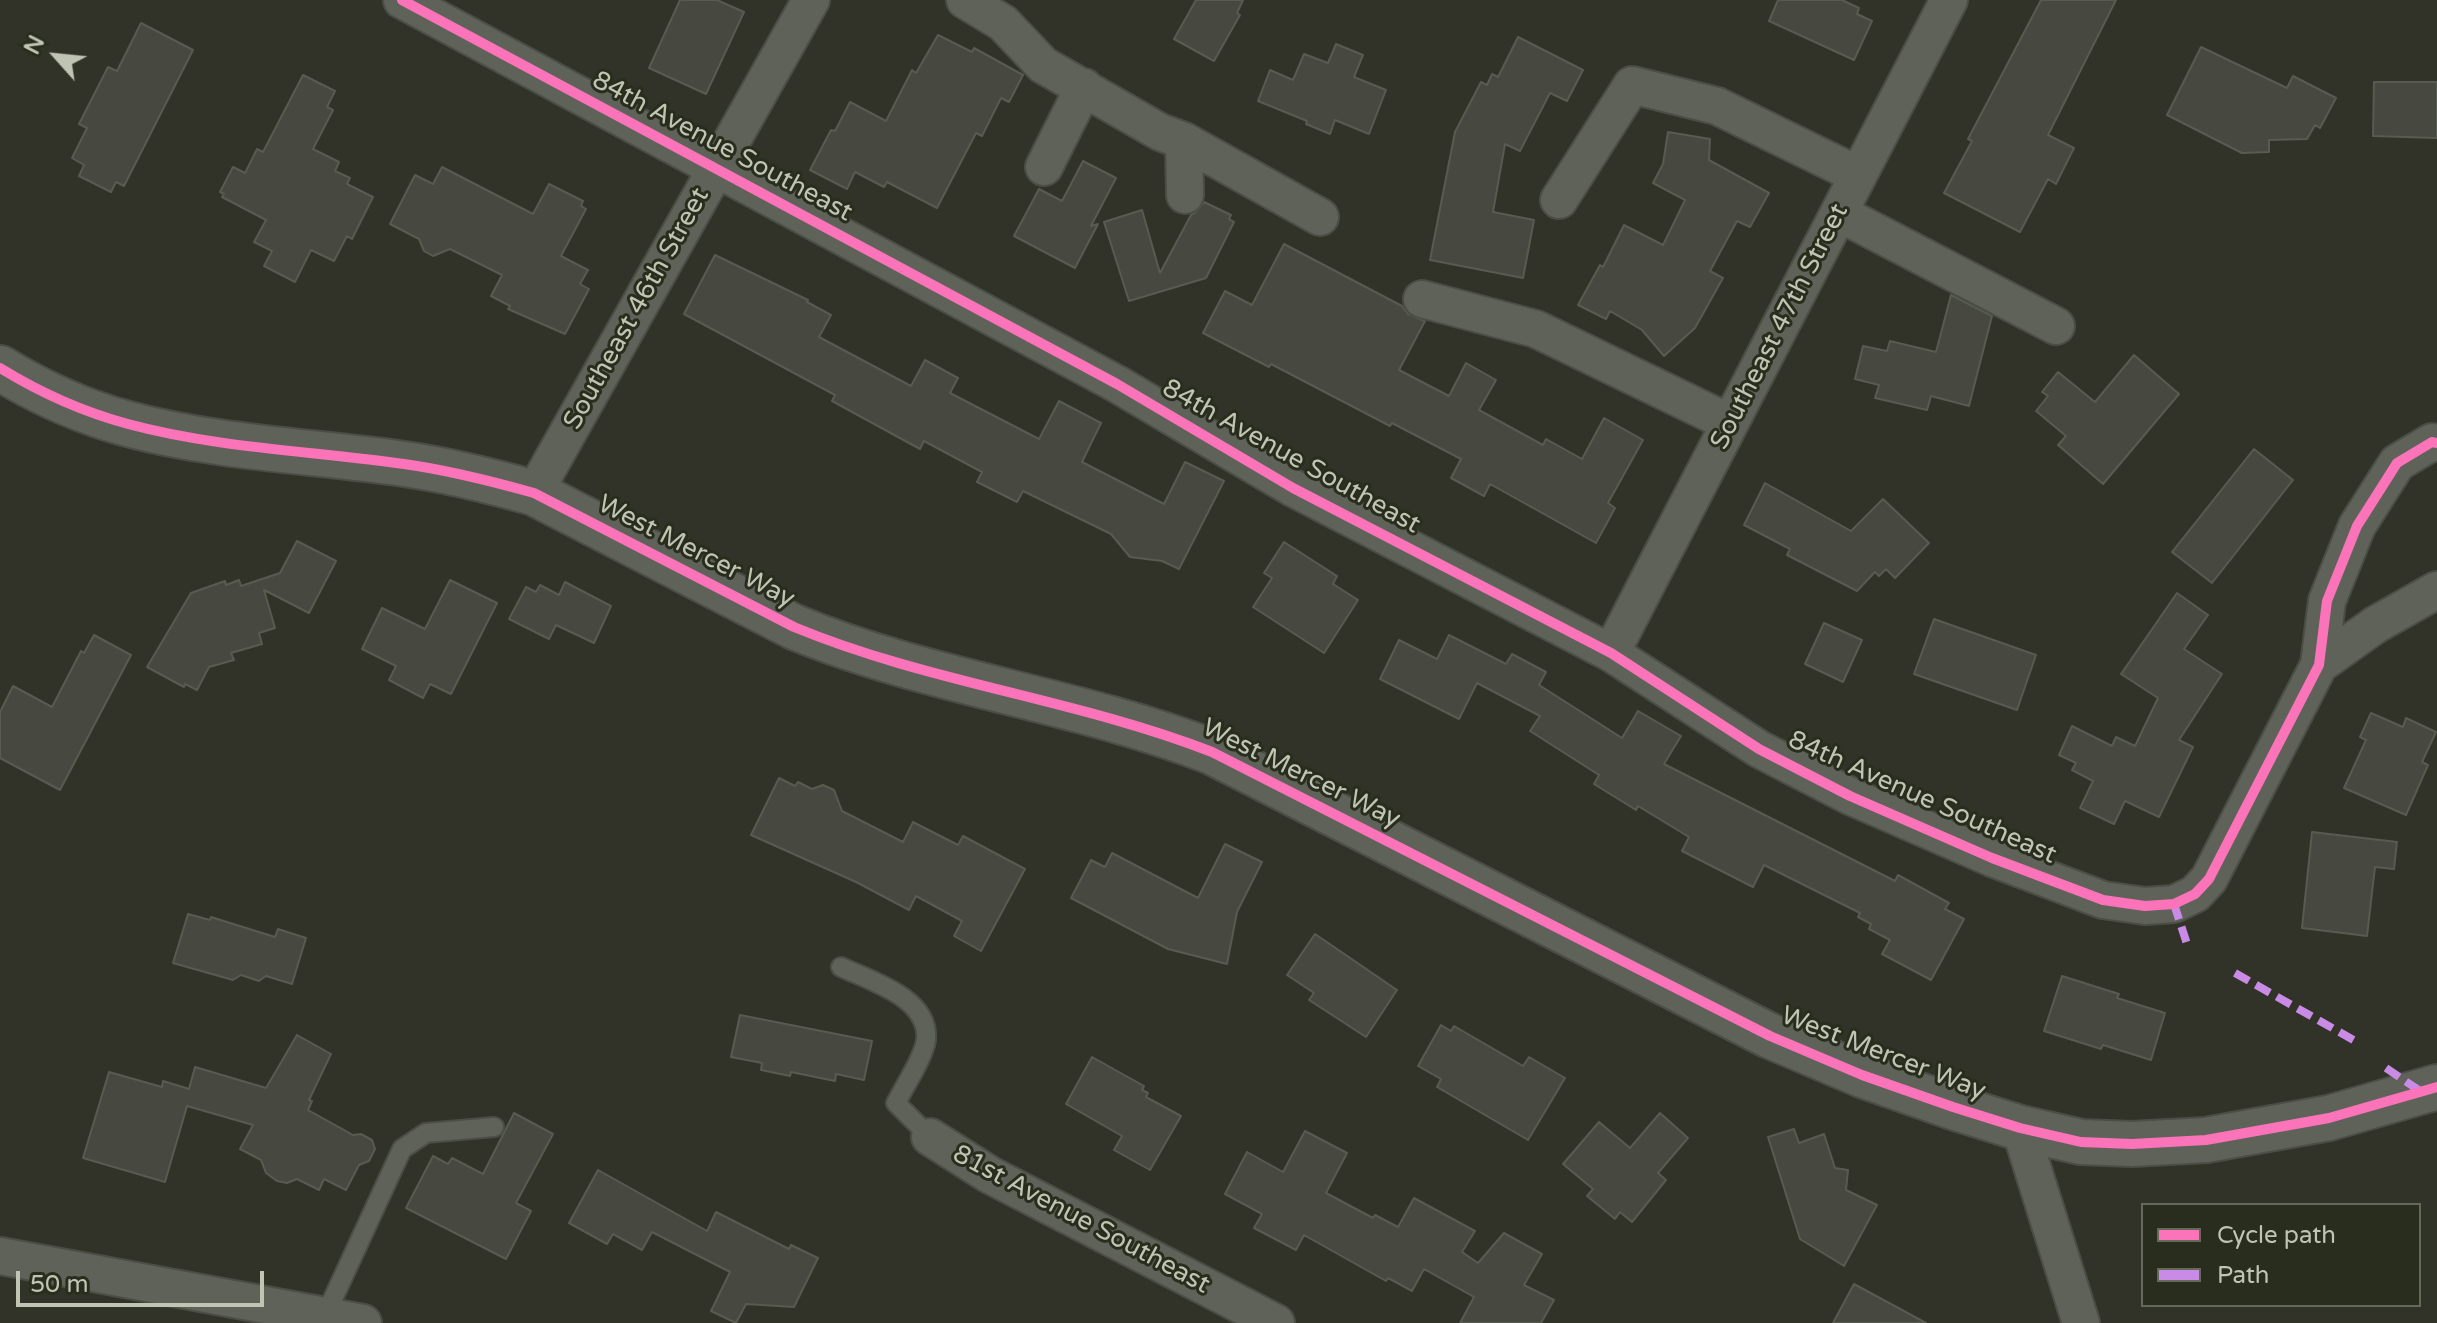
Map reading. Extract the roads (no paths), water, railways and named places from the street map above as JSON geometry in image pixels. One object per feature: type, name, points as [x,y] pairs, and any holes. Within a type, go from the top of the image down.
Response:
[{"type":"street","name":"84th Avenue Southeast","points":[[402,0],[1117,384],[1293,488],[1611,653],[1759,749],[1850,796],[1992,858],[2103,900],[2145,906],[2174,904],[2195,894],[2209,879],[2319,665]]},
{"type":"street","name":"Southeast 46th Street","points":[[534,493],[811,0]]},
{"type":"street","points":[[965,0],[1003,23],[1043,65],[1160,132],[1184,141],[1320,217]]},
{"type":"street","name":"Southeast 47th Street","points":[[1611,653],[1949,0]]},
{"type":"street","points":[[1559,200],[1632,85],[1717,106],[1858,175]]},
{"type":"street","points":[[1044,167],[1084,87]]},
{"type":"street","points":[[1184,141],[1185,195]]},
{"type":"street","points":[[1839,213],[2056,326]]},
{"type":"street","points":[[1422,299],[1536,329],[1730,423]]},
{"type":"street","name":"West Mercer Way","points":[[0,368],[62,401],[126,424],[193,438],[419,466],[534,493],[834,644],[919,670],[1137,725],[1212,752],[1770,1036],[1862,1075],[2020,1128],[2081,1142],[2132,1144],[2206,1140],[2329,1118],[2437,1087]]},
{"type":"street","points":[[2319,665],[2327,601],[2357,526],[2397,463],[2432,442],[2437,443]]},
{"type":"street","points":[[2319,665],[2375,625],[2437,590]]},
{"type":"street","points":[[2020,1128],[2081,1323]]},
{"type":"street","name":"81st Avenue Southeast","points":[[930,1137],[990,1175],[1276,1323]]},
{"type":"street","points":[[0,1256],[363,1323]]},
{"type":"lane","points":[[841,967],[900,995],[924,1022],[926,1043],[896,1103],[930,1137]]},
{"type":"lane","points":[[325,1316],[402,1149],[426,1133],[494,1127]]}]
